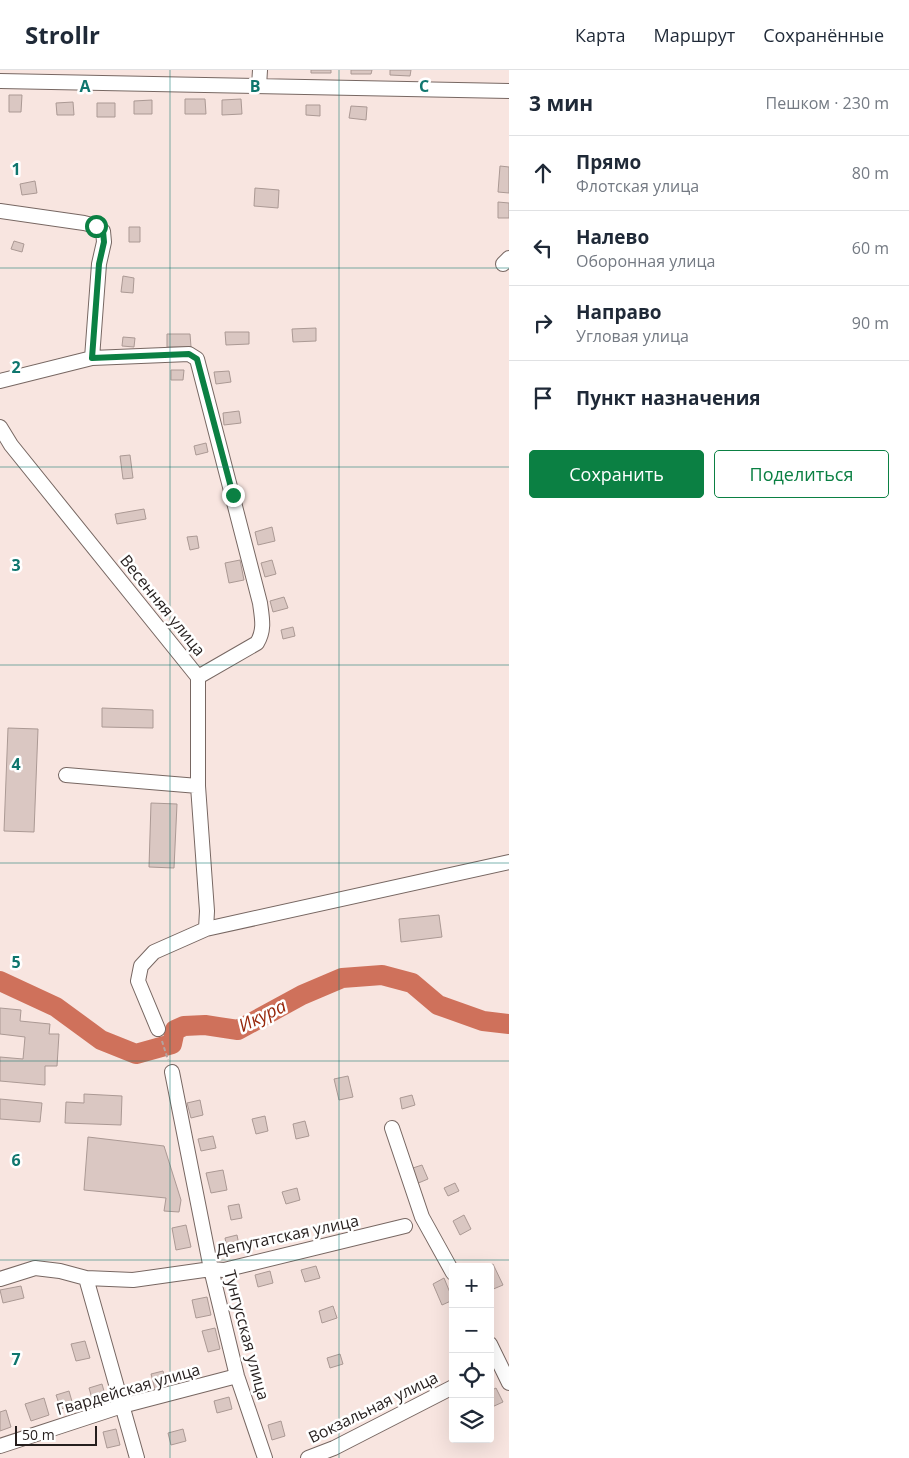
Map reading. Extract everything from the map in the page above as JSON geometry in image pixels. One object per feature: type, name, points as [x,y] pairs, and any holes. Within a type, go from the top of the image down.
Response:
[{"type":"street","points":[[259,86],[260,70]]},
{"type":"street","points":[[0,81],[509,91]]},
{"type":"street","points":[[0,211],[84,223],[96,226],[103,231],[104,242],[99,264],[92,358]]},
{"type":"street","points":[[0,381],[92,358],[189,354],[197,359],[260,603],[263,624],[262,635],[257,643],[198,677]]},
{"type":"street","name":"Весенняя улица","points":[[0,427],[11,444],[198,677],[198,786],[207,911],[206,929]]},
{"type":"street","points":[[66,776],[198,786]]},
{"type":"street","points":[[158,1029],[138,981],[141,966],[154,952],[206,929],[509,862]]},
{"type":"street","name":"Тунгусская улица","points":[[172,1072],[211,1269],[237,1376],[265,1458]]},
{"type":"street","points":[[392,1128],[416,1195],[422,1218],[449,1266]]},
{"type":"street","points":[[416,1195],[413,1213],[405,1226],[431,1233]]},
{"type":"street","name":"Депутатская улица","points":[[0,1279],[35,1268],[60,1270],[86,1278],[133,1280],[211,1269],[224,1270],[405,1226]]},
{"type":"street","points":[[86,1278],[137,1458]]},
{"type":"street","points":[[499,1359],[509,1383]]},
{"type":"street","points":[[218,1382],[229,1371],[234,1360]]},
{"type":"street","name":"Гвардейская улица","points":[[0,1446],[122,1406],[237,1376]]},
{"type":"street","name":"Вокзальная улица","points":[[308,1458],[334,1448],[449,1389]]},
{"type":"path","points":[[158,1029],[172,1072]]},
{"type":"building","points":[[311,70],[331,70],[331,73],[311,73]]},
{"type":"building","points":[[351,70],[372,70],[371,74],[351,74]]},
{"type":"building","points":[[390,70],[411,70],[410,76],[390,75]]},
{"type":"building","points":[[9,95],[22,95],[21,112],[9,112]]},
{"type":"building","points":[[185,99],[205,99],[206,114],[185,114]]},
{"type":"building","points":[[241,99],[242,114],[222,115],[222,100]]},
{"type":"building","points":[[152,100],[152,114],[134,114],[134,101]]},
{"type":"building","points":[[73,102],[74,115],[57,115],[56,103]]},
{"type":"building","points":[[97,103],[115,103],[115,117],[97,117]]},
{"type":"building","points":[[306,105],[320,105],[320,116],[306,115]]},
{"type":"building","points":[[351,106],[367,107],[366,120],[349,118]]},
{"type":"building","points":[[500,166],[509,167],[509,193],[498,192]]},
{"type":"building","points":[[35,181],[37,193],[22,195],[20,184]]},
{"type":"building","points":[[255,188],[279,190],[278,208],[254,206]]},
{"type":"building","points":[[498,202],[509,203],[509,218],[498,218]]},
{"type":"building","points":[[129,227],[140,227],[140,242],[129,242]]},
{"type":"building","points":[[14,241],[24,244],[22,252],[11,249]]},
{"type":"building","points":[[123,276],[134,278],[133,293],[121,292]]},
{"type":"building","points":[[316,328],[316,341],[293,342],[292,329]]},
{"type":"building","points":[[225,332],[249,332],[249,344],[226,345]]},
{"type":"building","points":[[167,334],[190,334],[191,347],[167,347]]},
{"type":"building","points":[[123,337],[135,338],[134,347],[122,346]]},
{"type":"building","points":[[171,370],[184,370],[183,380],[171,380]]},
{"type":"building","points":[[229,371],[231,382],[216,384],[214,372]]},
{"type":"building","points":[[239,411],[241,423],[224,425],[223,413]]},
{"type":"building","points":[[206,443],[208,452],[196,455],[194,446]]},
{"type":"building","points":[[130,455],[133,478],[123,479],[120,456]]},
{"type":"building","points":[[144,509],[146,519],[117,524],[115,514]]},
{"type":"building","points":[[272,527],[275,541],[258,545],[255,532]]},
{"type":"building","points":[[197,536],[199,548],[190,550],[187,537]]},
{"type":"building","points":[[240,560],[244,580],[229,583],[225,563]]},
{"type":"building","points":[[272,560],[276,574],[265,577],[261,563]]},
{"type":"building","points":[[284,597],[288,608],[273,612],[270,601]]},
{"type":"building","points":[[293,627],[295,636],[283,639],[281,630]]},
{"type":"building","points":[[102,708],[153,710],[153,728],[102,727]]},
{"type":"building","points":[[8,728],[38,729],[34,832],[4,831]]},
{"type":"building","points":[[151,803],[177,804],[174,868],[149,867]]},
{"type":"building","points":[[439,915],[442,937],[401,942],[399,919]]},
{"type":"building","points":[[0,1008],[21,1010],[20,1021],[50,1024],[49,1034],[59,1034],[57,1066],[45,1066],[45,1085],[0,1081],[0,1057],[23,1059],[25,1037],[0,1034]]},
{"type":"building","points":[[348,1076],[353,1097],[339,1100],[334,1079]]},
{"type":"building","points":[[84,1094],[122,1096],[121,1125],[65,1123],[66,1102],[84,1103]]},
{"type":"building","points":[[412,1095],[415,1105],[402,1109],[400,1098]]},
{"type":"building","points":[[0,1099],[42,1103],[40,1122],[0,1119]]},
{"type":"building","points":[[200,1100],[203,1115],[191,1118],[187,1103]]},
{"type":"building","points":[[265,1116],[268,1131],[256,1134],[252,1119]]},
{"type":"building","points":[[305,1121],[309,1136],[296,1139],[293,1124]]},
{"type":"building","points":[[213,1136],[216,1148],[201,1151],[198,1139]]},
{"type":"building","points":[[88,1137],[164,1146],[181,1200],[179,1212],[164,1211],[166,1198],[84,1190]]},
{"type":"building","points":[[422,1165],[428,1179],[416,1184],[410,1169]]},
{"type":"building","points":[[223,1170],[227,1190],[211,1193],[206,1173]]},
{"type":"building","points":[[455,1183],[459,1191],[448,1196],[444,1188]]},
{"type":"building","points":[[297,1188],[300,1200],[286,1204],[282,1192]]},
{"type":"building","points":[[239,1204],[242,1218],[231,1220],[228,1206]]},
{"type":"building","points":[[464,1215],[471,1229],[460,1235],[453,1221]]},
{"type":"building","points":[[186,1225],[191,1247],[176,1250],[172,1228]]},
{"type":"building","points":[[237,1235],[240,1250],[228,1253],[225,1238]]},
{"type":"building","points":[[316,1266],[320,1278],[305,1282],[301,1270]]},
{"type":"building","points":[[494,1266],[503,1285],[494,1289]]},
{"type":"building","points":[[270,1271],[273,1283],[258,1287],[255,1275]]},
{"type":"building","points":[[444,1278],[449,1290],[449,1302],[442,1305],[433,1284]]},
{"type":"building","points":[[21,1286],[24,1298],[3,1303],[0,1290]]},
{"type":"building","points":[[207,1297],[211,1315],[196,1318],[192,1300]]},
{"type":"building","points":[[333,1306],[337,1318],[322,1323],[319,1311]]},
{"type":"building","points":[[215,1328],[220,1349],[208,1352],[202,1331]]},
{"type":"building","points":[[85,1341],[90,1358],[76,1361],[71,1344]]},
{"type":"building","points":[[340,1354],[343,1364],[330,1368],[327,1358]]},
{"type":"building","points":[[163,1371],[167,1386],[155,1389],[151,1374]]},
{"type":"building","points":[[102,1384],[106,1398],[93,1402],[89,1388]]},
{"type":"building","points":[[496,1388],[503,1402],[494,1406],[494,1398],[494,1389]]},
{"type":"building","points":[[69,1391],[73,1405],[61,1409],[56,1395]]},
{"type":"building","points":[[229,1397],[232,1409],[217,1413],[214,1401]]},
{"type":"building","points":[[44,1398],[49,1415],[31,1421],[25,1404]]},
{"type":"building","points":[[6,1410],[11,1427],[0,1431],[0,1412]]},
{"type":"building","points":[[281,1421],[285,1436],[272,1440],[268,1425]]},
{"type":"building","points":[[116,1429],[120,1445],[107,1448],[103,1432]]},
{"type":"building","points":[[183,1429],[186,1441],[171,1445],[168,1433]]},
{"type":"waterway","name":"Икура","points":[[0,981],[56,1007],[101,1040],[136,1054],[172,1044],[175,1030],[184,1026],[205,1025],[238,1030],[302,995],[342,978],[382,975],[412,983],[438,1005],[483,1021],[509,1024]]},
{"type":"route","points":[[96,226],[103,231],[104,242],[99,264],[92,358],[189,354],[197,359],[233,495]]}]
